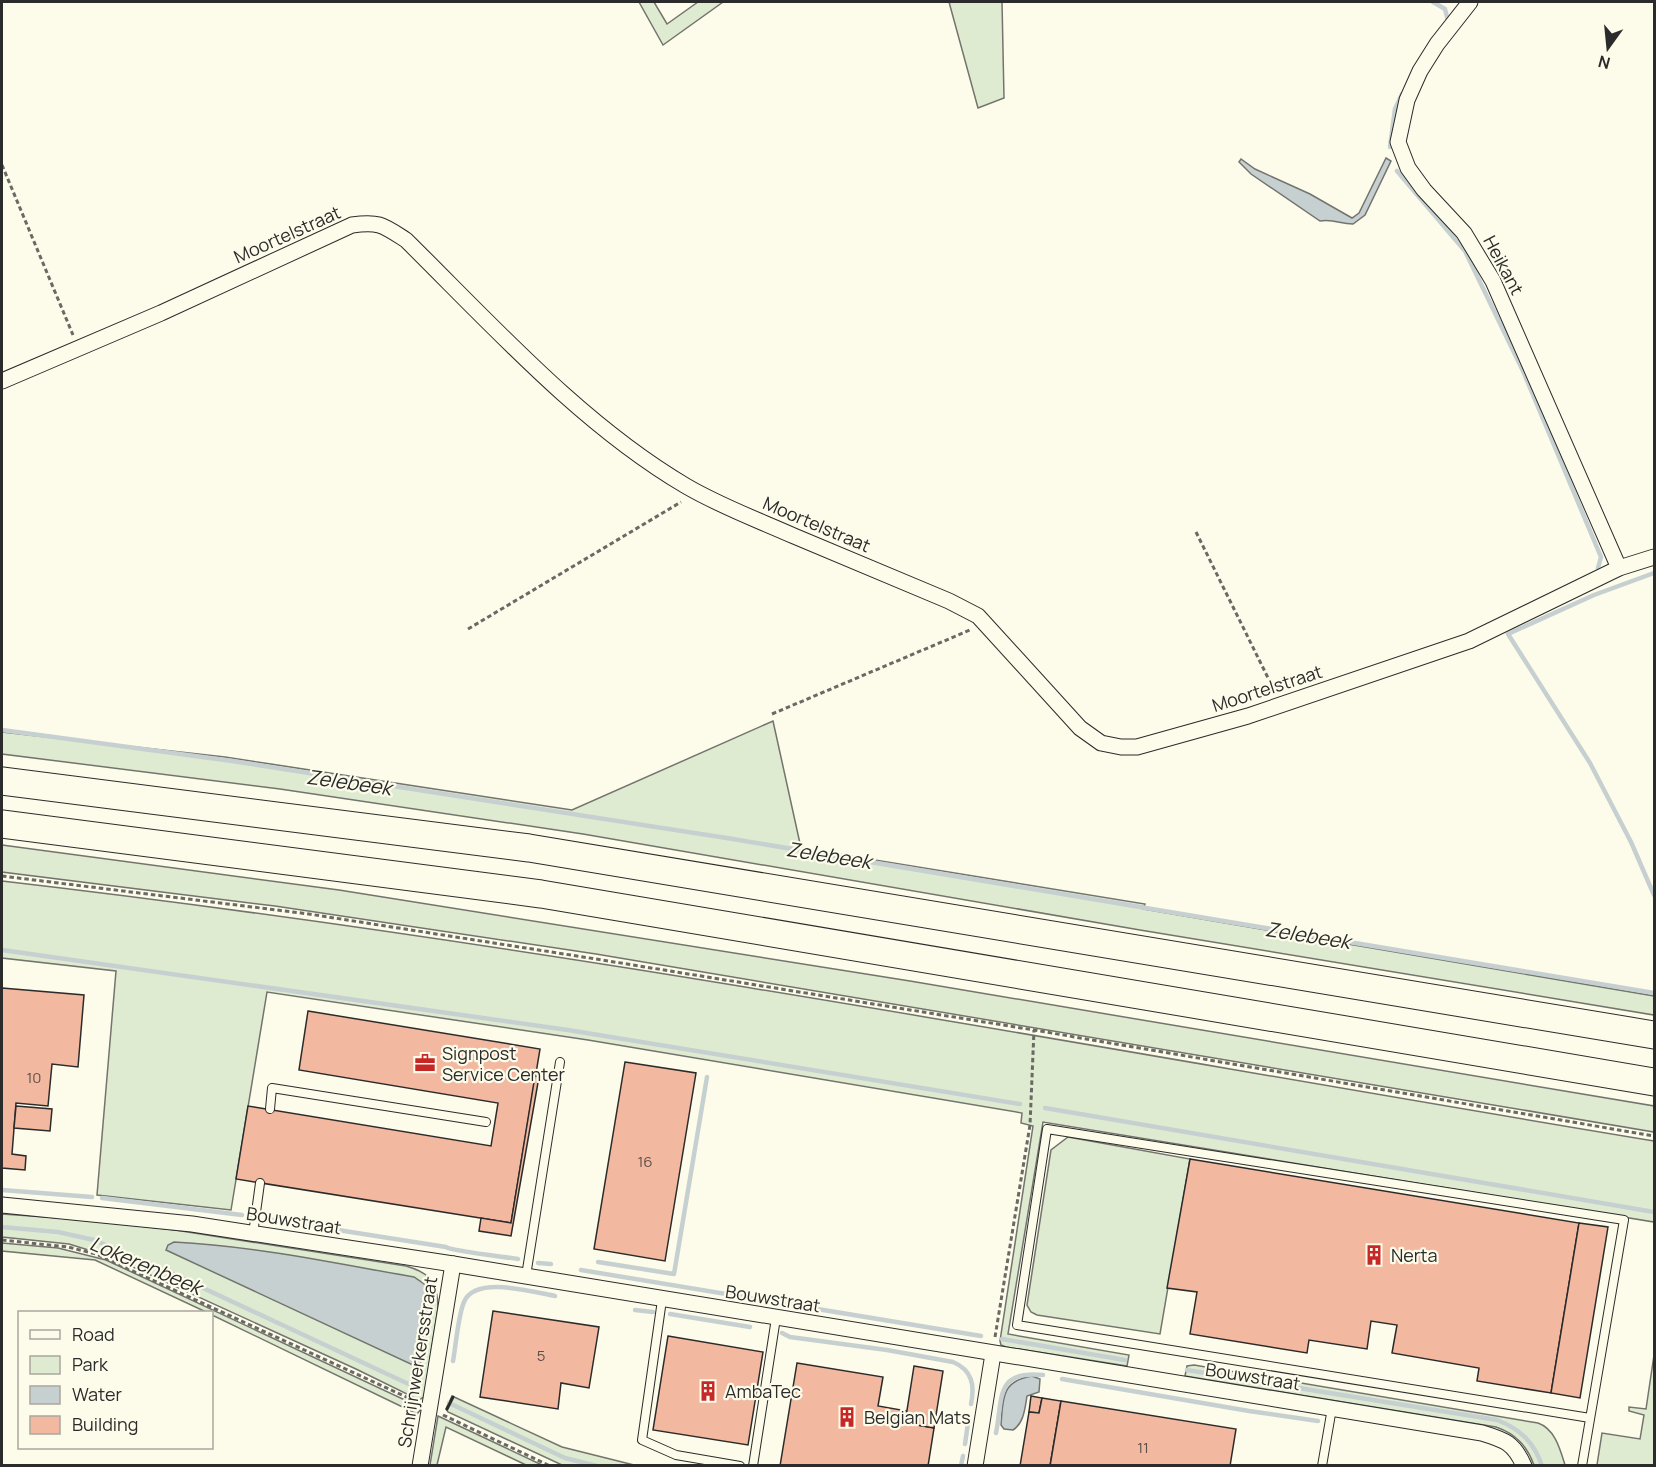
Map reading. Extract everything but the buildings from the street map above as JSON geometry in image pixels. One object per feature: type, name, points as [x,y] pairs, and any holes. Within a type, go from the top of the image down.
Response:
[{"type":"highway","points":[[2,782],[529,848],[1654,1035]]},
{"type":"highway","points":[[2,824],[541,894],[1654,1082]]},
{"type":"street","name":"Heikant","points":[[1470,2],[1437,44],[1420,71],[1407,100],[1398,142],[1408,168],[1424,190],[1464,233],[1493,281],[1619,568]]},
{"type":"street","name":"Moortelstraat","points":[[2,381],[161,313],[352,225],[371,222],[387,228],[406,240],[553,384],[616,437],[662,470],[699,492],[755,519],[949,601],[978,616],[1080,728],[1101,743],[1121,747],[1137,747],[1281,705],[1469,641],[1619,568],[1654,557]]},
{"type":"street","name":"Bouwstraat","points":[[2,1205],[192,1224],[453,1264],[526,1278],[1482,1433],[1501,1439],[1517,1450],[1524,1466]]},
{"type":"street","name":"Schrijnwerkersstraat","points":[[420,1466],[453,1264]]},
{"type":"street","points":[[975,1466],[993,1354]]},
{"type":"lane","points":[[526,1278],[560,1062]]},
{"type":"lane","points":[[270,1109],[272,1088],[486,1122]]},
{"type":"lane","points":[[1582,1466],[1590,1418],[1623,1220],[1047,1129],[1017,1325],[1590,1418]]},
{"type":"lane","points":[[253,1234],[260,1183]]},
{"type":"lane","points":[[662,1300],[642,1440],[676,1455],[740,1466]]},
{"type":"lane","points":[[753,1466],[776,1318]]},
{"type":"lane","points":[[1322,1466],[1332,1408]]},
{"type":"path","points":[[2,165],[79,348]]},
{"type":"path","points":[[468,628],[699,492]]},
{"type":"path","points":[[1196,532],[1281,705]]},
{"type":"path","points":[[772,714],[985,624]]},
{"type":"path","points":[[2,876],[321,916],[770,986],[1654,1136]]},
{"type":"path","points":[[993,1354],[1029,1125],[1034,1030]]},
{"type":"path","points":[[2,1240],[68,1247],[96,1254],[550,1466]]},
{"type":"green space","points":[[639,2],[654,2],[667,24],[698,2],[723,2],[663,45]]},
{"type":"green space","points":[[949,2],[1002,2],[1004,98],[978,108]]},
{"type":"green space","points":[[773,721],[801,848],[1145,904],[1143,909],[1654,996],[1654,1015],[1140,930],[583,834],[280,789],[2,754],[2,732],[225,757],[572,810]]},
{"type":"green space","points":[[2,845],[339,890],[910,981],[1654,1106],[1654,1132],[596,954],[275,906],[2,872]]},
{"type":"green space","points":[[2,881],[209,907],[623,967],[1654,1141],[1654,1222],[1043,1122],[1008,1334],[1129,1355],[1127,1366],[1006,1347],[1001,1345],[1000,1341],[1033,1126],[1021,1123],[1022,1113],[588,1040],[267,992],[231,1210],[97,1195],[116,971],[2,958]]},
{"type":"green space","points":[[1068,1137],[1190,1159],[1160,1334],[1037,1315],[1031,1312],[1027,1305],[1051,1150]]},
{"type":"green space","points":[[2,1214],[89,1220],[175,1230],[406,1266],[421,1272],[431,1280],[438,1299],[424,1397],[419,1400],[111,1257],[69,1244],[2,1237]]},
{"type":"green space","points":[[2,1243],[58,1248],[106,1260],[422,1408],[417,1414],[213,1315],[213,1311],[204,1311],[95,1260],[2,1251]]},
{"type":"green space","points":[[1654,1355],[1654,1465],[1597,1465],[1602,1433],[1640,1439],[1644,1415],[1629,1411],[1629,1407],[1646,1409]]},
{"type":"green space","points":[[1194,1365],[1538,1423],[1553,1435],[1565,1465],[1534,1465],[1520,1441],[1496,1427],[1185,1376],[1187,1366]]},
{"type":"green space","points":[[452,1396],[562,1447],[634,1465],[562,1465],[448,1412],[446,1409]]},
{"type":"green space","points":[[438,1416],[542,1465],[526,1465],[446,1427],[437,1465],[430,1465]]},
{"type":"water","points":[[1386,158],[1391,161],[1365,215],[1353,224],[1320,221],[1251,174],[1239,162],[1241,159],[1255,169],[1310,194],[1352,218],[1359,213]]},
{"type":"water","points":[[174,1242],[264,1251],[414,1277],[427,1286],[432,1307],[420,1365],[415,1366],[166,1250],[168,1245]]},
{"type":"water","points":[[1032,1376],[1040,1379],[1039,1392],[1027,1396],[1023,1415],[1017,1427],[1013,1430],[1004,1429],[1001,1425],[1002,1407],[1009,1387],[1022,1378]]},
{"type":"waterway","points":[[1433,2],[1445,9],[1448,21]]},
{"type":"waterway","points":[[1390,147],[1395,109],[1402,94]]},
{"type":"waterway","points":[[1397,171],[1465,251],[1523,371],[1601,557],[1598,568]]},
{"type":"waterway","points":[[1654,573],[1594,595],[1508,634],[1590,763],[1631,842],[1654,895]]},
{"type":"waterway","name":"Zelebeek","points":[[2,730],[232,761],[733,839],[1654,993]]},
{"type":"waterway","points":[[2,950],[568,1030],[1020,1104]]},
{"type":"waterway","points":[[598,1262],[674,1274],[707,1077]]},
{"type":"waterway","points":[[1045,1108],[1654,1212]]},
{"type":"waterway","points":[[2,1190],[92,1197]]},
{"type":"waterway","points":[[102,1198],[242,1215]]},
{"type":"waterway","points":[[268,1219],[518,1259]]},
{"type":"waterway","name":"Lokerenbeek","points":[[2,1227],[58,1232],[94,1240],[158,1267],[415,1387]]},
{"type":"waterway","points":[[538,1263],[551,1264]]},
{"type":"waterway","points":[[581,1270],[981,1336]]},
{"type":"waterway","points":[[453,1361],[462,1308],[470,1294],[480,1289],[505,1287],[555,1296]]},
{"type":"waterway","points":[[635,1310],[653,1312]]},
{"type":"waterway","points":[[670,1314],[750,1327]]},
{"type":"waterway","points":[[782,1333],[790,1337],[887,1350],[953,1362],[964,1369],[971,1379],[973,1391],[971,1404]]},
{"type":"waterway","points":[[1002,1339],[1125,1360]]},
{"type":"waterway","points":[[1187,1370],[1497,1420],[1525,1437],[1535,1450],[1542,1466]]},
{"type":"waterway","points":[[996,1433],[1001,1398],[1009,1382],[1016,1377],[1043,1375]]},
{"type":"waterway","points":[[1062,1379],[1318,1421]]},
{"type":"waterway","name":"Lokerenbeek","points":[[449,1403],[565,1458],[597,1466]]},
{"type":"waterway","points":[[965,1444],[969,1416]]},
{"type":"waterway","points":[[961,1466],[963,1456]]},
{"type":"wall","points":[[412,1393],[417,1380]]},
{"type":"wall","points":[[447,1409],[453,1397]]},
{"type":"place","name":"Signpost Service Center","points":[[425,1063]]},
{"type":"place","name":"Nerta","points":[[1374,1255]]},
{"type":"place","name":"AmbaTec","points":[[708,1391]]},
{"type":"place","name":"Belgian Mats","points":[[847,1417]]}]
